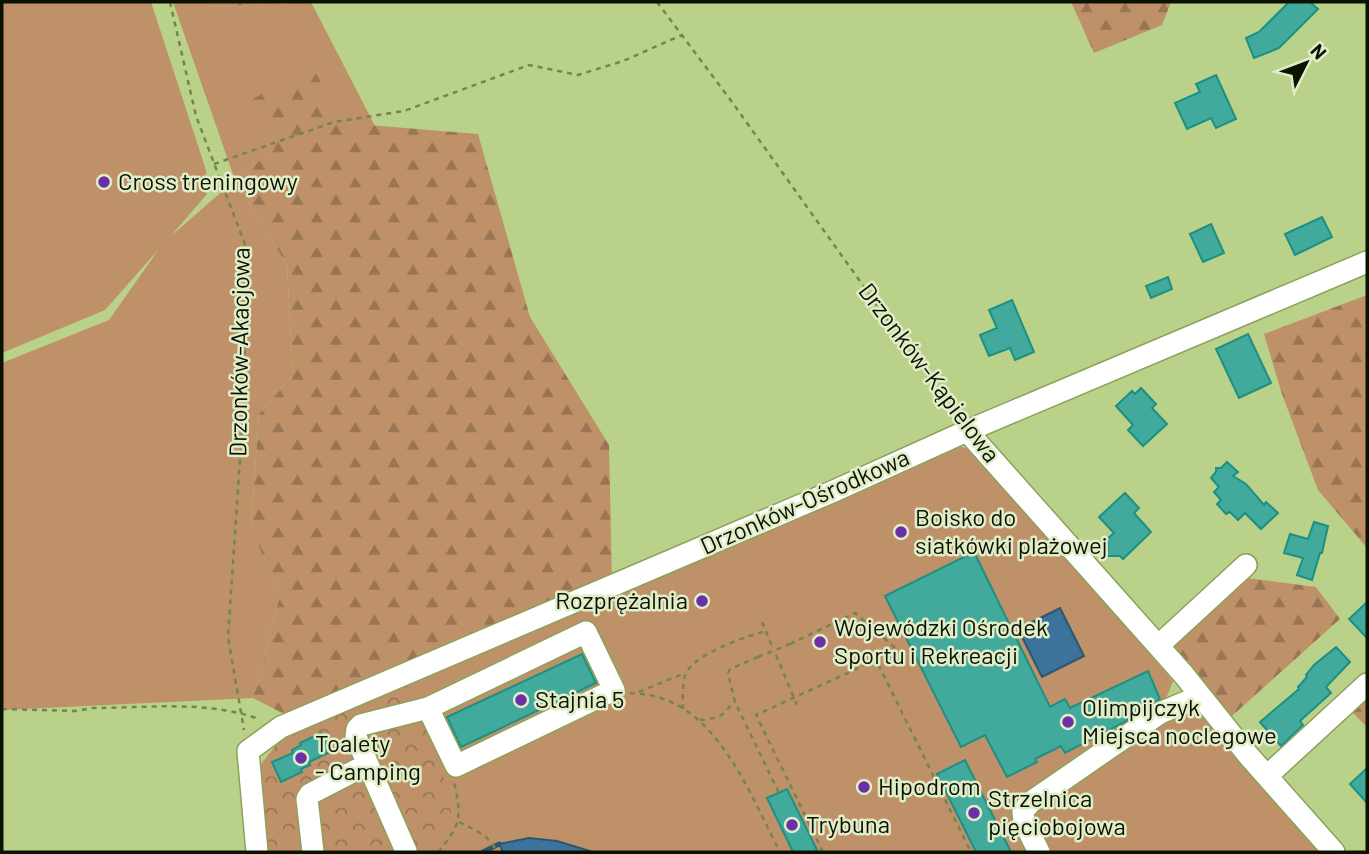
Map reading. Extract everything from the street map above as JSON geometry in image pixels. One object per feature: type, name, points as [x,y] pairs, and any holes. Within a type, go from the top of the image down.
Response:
[{"type":"street","name":"Drzonków-Ośrodkowa","points":[[257,852],[248,751],[281,727],[1367,262]]},
{"type":"street","name":"Drzonków-Kąpielowa","points":[[967,431],[1158,646],[1334,852]]},
{"type":"street","points":[[1158,646],[1246,565]]},
{"type":"street","points":[[406,851],[356,737],[357,729],[361,725],[428,708],[586,632],[614,690],[456,766],[428,708]]},
{"type":"street","points":[[1160,713],[1184,676]]},
{"type":"street","points":[[1267,776],[1367,684]]},
{"type":"street","points":[[1039,852],[1024,822],[1023,811],[1031,802],[1160,713],[1200,696]]},
{"type":"street","points":[[313,852],[307,799],[310,794],[368,764]]},
{"type":"path","name":"Drzonków-Akacjowa","points":[[2,709],[76,711],[92,708],[206,708],[240,712],[228,637],[244,400],[246,247],[196,116],[170,2]]},
{"type":"path","name":"Drzonków-Kąpielowa","points":[[657,2],[967,431]]},
{"type":"path","points":[[214,164],[334,122],[404,111],[529,65],[578,75],[622,61],[682,36]]},
{"type":"path","points":[[779,793],[735,702],[727,673],[730,669],[855,613],[901,653]]},
{"type":"path","points":[[761,622],[772,646]]},
{"type":"path","points":[[636,694],[685,673],[708,654],[766,631]]},
{"type":"path","points":[[776,655],[797,705]]},
{"type":"path","points":[[823,852],[756,715],[876,660],[971,852]]},
{"type":"path","points":[[683,709],[685,673]]},
{"type":"path","points":[[614,690],[659,697],[683,709],[718,738],[745,783],[780,852]]},
{"type":"path","points":[[699,721],[715,718],[726,712],[729,705],[735,702]]},
{"type":"path","points":[[438,852],[459,822],[453,776],[456,766]]},
{"type":"path","points":[[459,822],[485,835],[497,852]]},
{"type":"green space","points":[[2,2],[151,2],[206,170],[207,194],[171,236],[235,180],[287,265],[293,375],[259,414],[251,527],[280,596],[253,698],[2,710],[2,363],[109,320],[159,249],[105,310],[2,353]]},
{"type":"green space","points":[[173,2],[206,2],[209,7],[311,2],[375,126],[345,123],[274,149],[235,180]]},
{"type":"green space","points":[[206,2],[277,2],[278,4],[208,7]]},
{"type":"green space","points":[[1071,2],[1171,2],[1162,25],[1094,53]]},
{"type":"green space","points":[[312,67],[345,123],[478,134],[530,317],[609,445],[612,581],[288,716],[253,698],[280,596],[251,528],[259,414],[293,375],[287,265],[235,180],[274,149],[251,100]]},
{"type":"green space","points":[[1367,295],[1367,548],[1318,490],[1282,394],[1264,334]]},
{"type":"green space","name":"Wojewódzki Ośrodek Sportu i Rekreacji","points":[[956,446],[967,448],[976,454],[1173,681],[1164,704],[1196,707],[1322,852],[268,852],[275,746],[296,729]]},
{"type":"green space","points":[[1224,575],[1316,587],[1340,619],[1223,724],[1153,641]]},
{"type":"green space","points":[[412,680],[450,797],[451,814],[448,827],[437,845],[431,852],[268,852],[258,768],[275,746],[296,729]]},
{"type":"green space","points":[[1367,686],[1367,727],[1347,707]]},
{"type":"water","points":[[1060,608],[1084,656],[1042,677],[1018,629]]},
{"type":"water","points":[[529,838],[557,841],[593,852],[503,852],[499,844]]},
{"type":"building","points":[[1289,2],[1310,2],[1318,9],[1279,48],[1254,58],[1246,38],[1259,32]]},
{"type":"building","points":[[1216,75],[1236,119],[1216,128],[1211,118],[1187,129],[1175,103],[1200,92],[1196,84]]},
{"type":"building","points":[[1322,217],[1332,237],[1295,255],[1285,234]]},
{"type":"building","points":[[1211,224],[1224,253],[1203,262],[1190,234]]},
{"type":"building","points":[[1168,277],[1172,289],[1151,298],[1146,286]]},
{"type":"building","points":[[1012,300],[1034,352],[1015,360],[1010,348],[989,356],[980,335],[997,328],[989,310]]},
{"type":"building","points":[[1248,334],[1271,383],[1239,398],[1216,349]]},
{"type":"building","points":[[1141,388],[1156,404],[1152,408],[1167,424],[1143,446],[1128,430],[1133,425],[1116,406],[1132,391],[1135,394]]},
{"type":"building","points":[[1227,462],[1238,472],[1233,476],[1246,484],[1264,505],[1266,502],[1278,513],[1261,529],[1245,513],[1238,520],[1230,512],[1226,514],[1217,504],[1221,500],[1214,492],[1219,487],[1211,478],[1216,468],[1221,468]]},
{"type":"building","points":[[1125,493],[1139,508],[1134,513],[1151,532],[1123,559],[1120,556],[1107,556],[1106,540],[1114,533],[1099,517]]},
{"type":"building","points":[[1314,522],[1328,526],[1312,580],[1297,575],[1303,558],[1284,553],[1290,534],[1308,539]]},
{"type":"building","points":[[974,552],[1050,707],[1065,699],[1070,708],[1148,671],[1160,699],[1121,724],[1065,753],[1061,746],[1007,777],[985,735],[961,747],[885,596]]},
{"type":"building","points":[[1367,602],[1367,638],[1349,619]]},
{"type":"building","points":[[1336,647],[1350,662],[1326,687],[1331,693],[1300,721],[1303,725],[1281,746],[1260,722],[1299,689],[1314,665]]},
{"type":"building","name":"Stajnia 5","points":[[582,654],[596,683],[461,747],[447,717]]},
{"type":"building","name":"Toalety - Camping","points":[[321,733],[330,752],[309,762],[310,765],[301,769],[302,772],[281,782],[272,762],[293,753],[292,750],[301,745],[300,743]]},
{"type":"building","name":"Strzelnica pięciobojowa","points":[[965,760],[1011,852],[976,852],[937,774]]},
{"type":"building","points":[[1367,768],[1367,803],[1350,784]]},
{"type":"building","name":"Trybuna","points":[[787,789],[818,852],[793,852],[767,798]]},
{"type":"waterway","points":[[483,852],[499,844]]},
{"type":"place","name":"Cross treningowy","points":[[104,182]]},
{"type":"place","name":"Boisko do siatkówki plażowej","points":[[901,532]]},
{"type":"place","name":"Rozprężalnia","points":[[702,601]]},
{"type":"place","name":"Wojewódzki Ośrodek Sportu i Rekreacji","points":[[820,642]]},
{"type":"place","name":"Stajnia 5","points":[[521,700]]},
{"type":"place","name":"Olimpijczyk Miejsca noclegowe","points":[[1068,722]]},
{"type":"place","name":"Toalety - Camping","points":[[301,758]]},
{"type":"place","name":"Hipodrom","points":[[864,787]]},
{"type":"place","name":"Strzelnica pięciobojowa","points":[[974,813]]},
{"type":"place","name":"Trybuna","points":[[792,825]]}]
